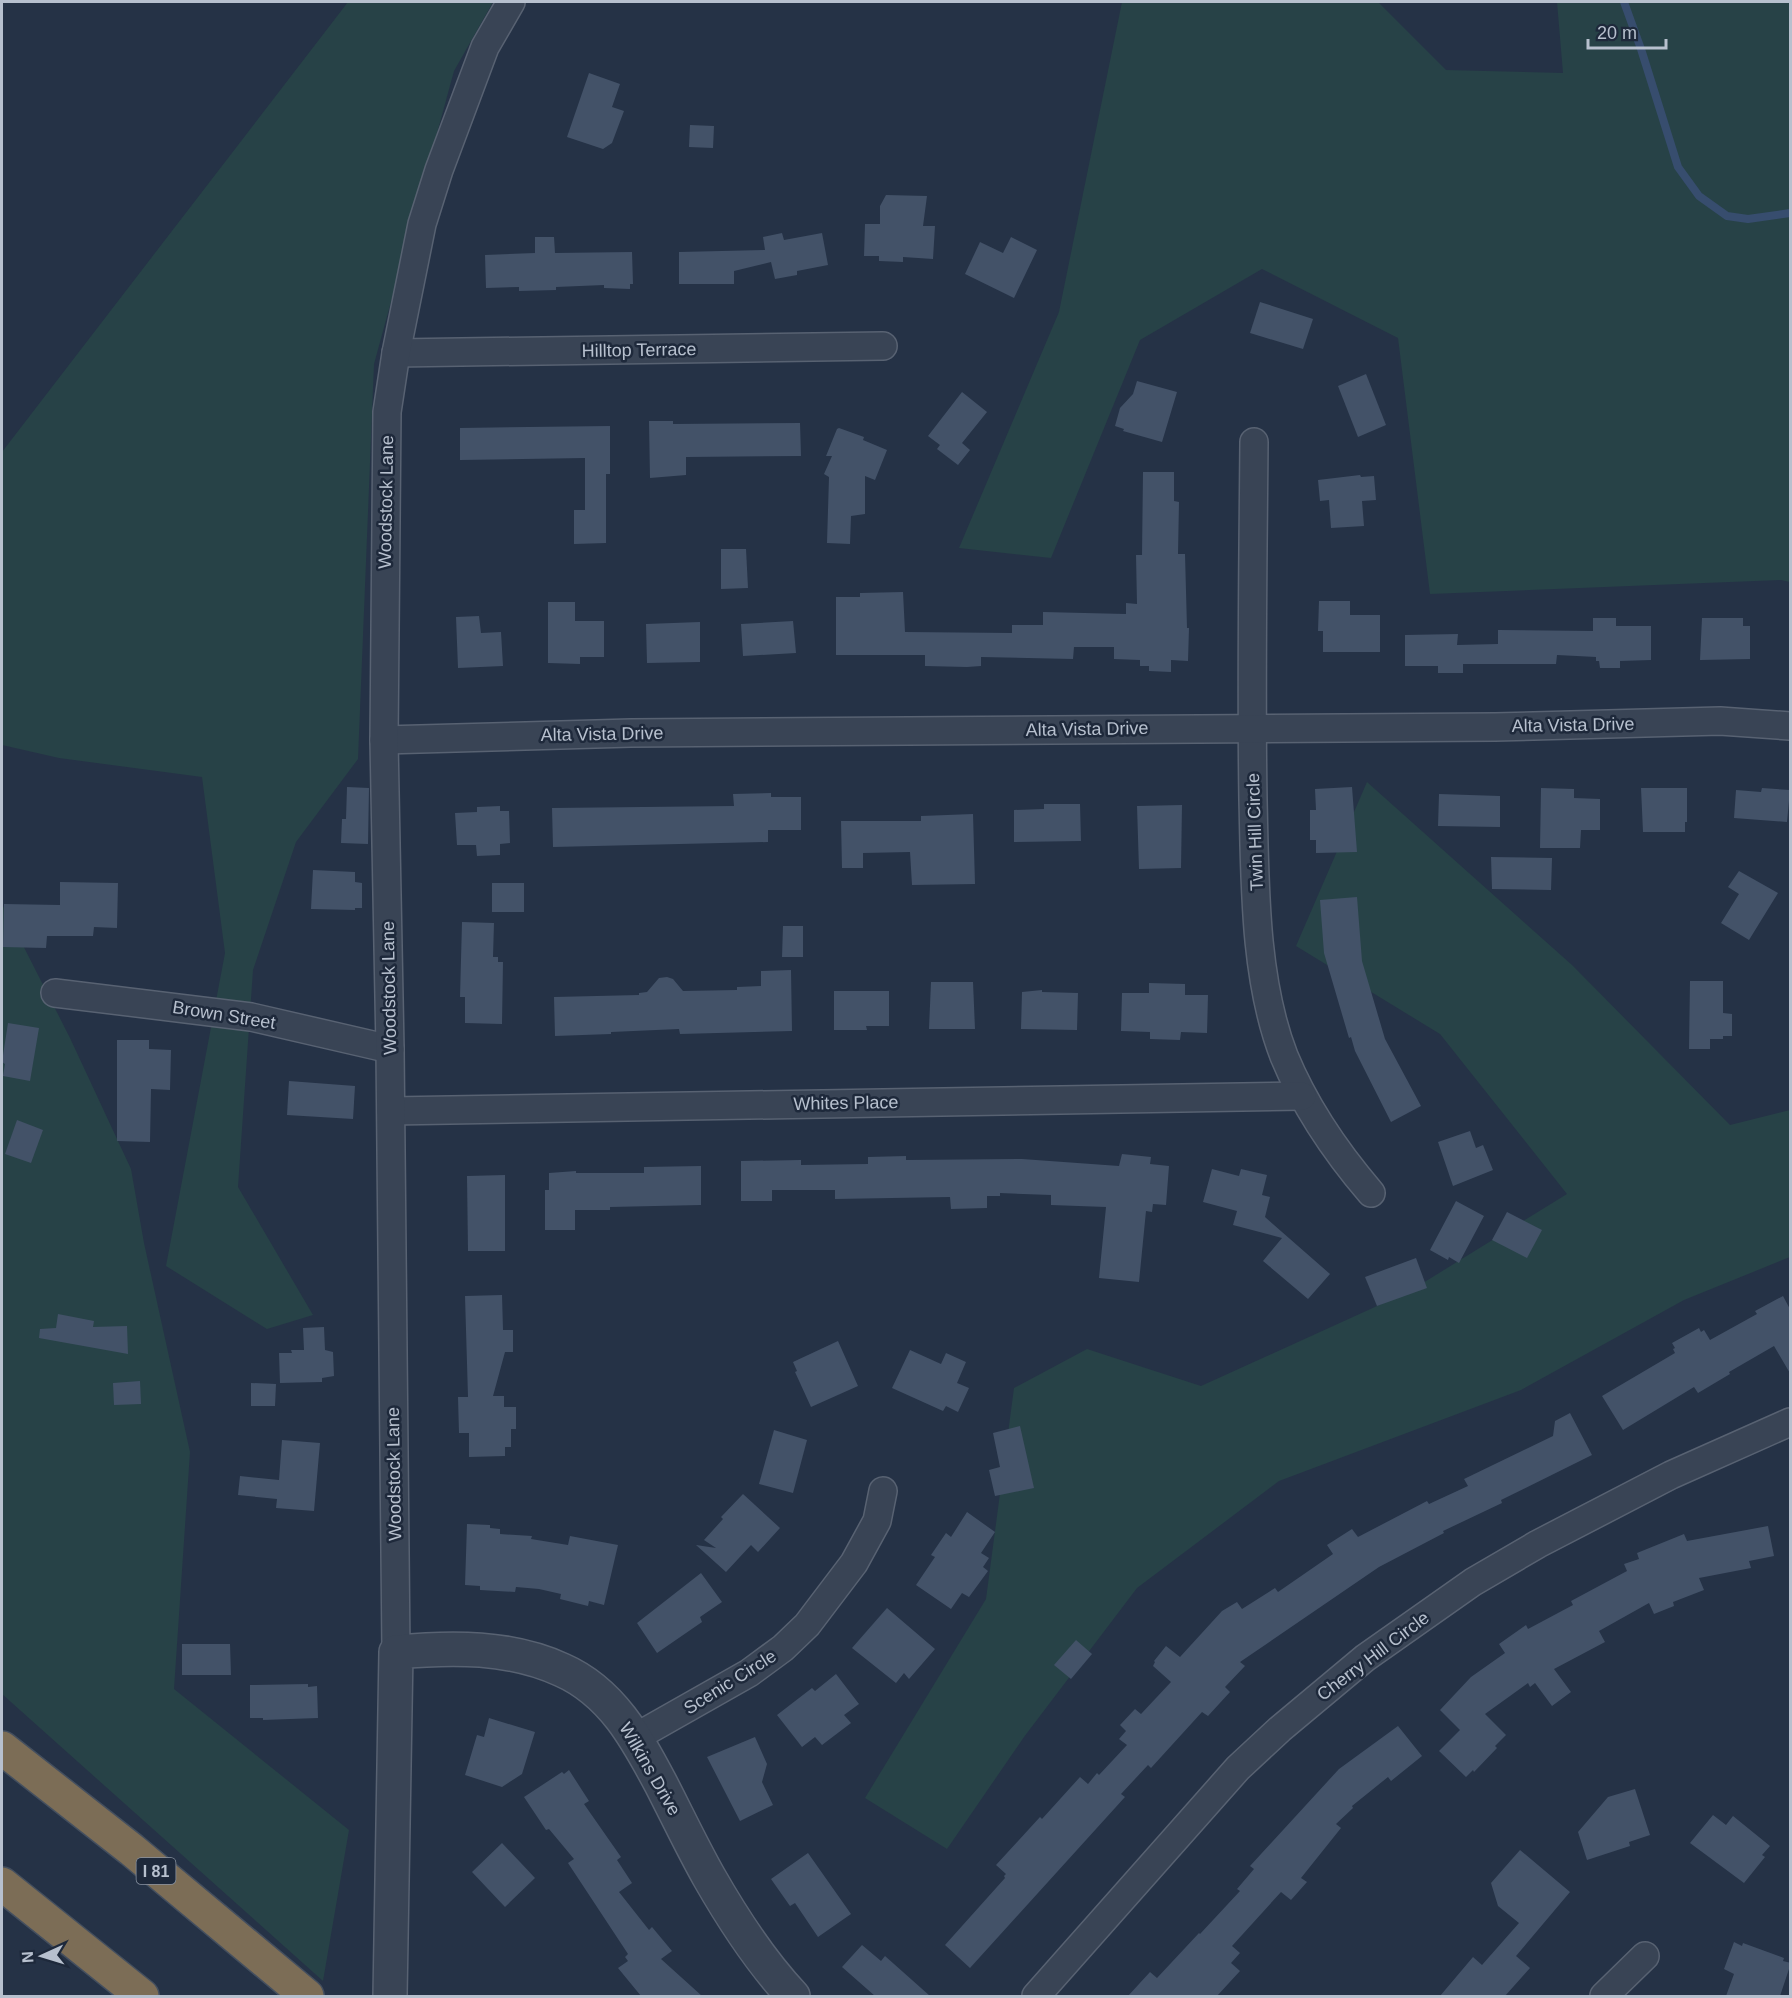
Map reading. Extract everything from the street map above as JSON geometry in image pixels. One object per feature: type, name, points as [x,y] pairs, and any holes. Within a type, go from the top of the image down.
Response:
[{"type":"highway","name":"I 81","points":[[2,1748],[132,1850],[307,1996]]},
{"type":"highway","points":[[2,1884],[142,1996]]},
{"type":"street","name":"Woodstock Lane","points":[[390,1996],[396,1652],[391,1111],[384,740],[387,412],[396,353],[422,224],[439,170],[485,47],[511,2]]},
{"type":"street","name":"Hilltop Terrace","points":[[396,353],[883,346]]},
{"type":"street","name":"Twin Hill Circle","points":[[1254,442],[1252,728],[1254,852],[1261,961],[1269,1008],[1284,1054],[1302,1096],[1318,1124],[1371,1193]]},
{"type":"street","name":"Alta Vista Drive","points":[[384,740],[631,733],[1495,727],[1720,721],[1791,726]]},
{"type":"street","name":"Brown Street","points":[[55,993],[251,1017],[390,1049]]},
{"type":"street","name":"Whites Place","points":[[391,1111],[1302,1096]]},
{"type":"street","name":"Cherry Hill Circle","points":[[1036,1996],[1238,1768],[1280,1729],[1365,1658],[1473,1582],[1538,1544],[1671,1475],[1791,1422]]},
{"type":"street","name":"Scenic Circle","points":[[636,1737],[749,1673],[783,1648],[807,1625],[854,1563],[877,1521],[883,1491]]},
{"type":"street","name":"Wilkins Drive","points":[[396,1652],[445,1648],[489,1651],[532,1659],[563,1670],[591,1688],[616,1710],[636,1737],[710,1878],[747,1938],[793,1996]]},
{"type":"street","points":[[1604,1996],[1645,1956]]},
{"type":"green space","points":[[348,2],[493,2],[454,71],[374,364],[358,759],[296,842],[253,970],[238,1187],[313,1315],[267,1329],[166,1266],[225,953],[202,777],[59,758],[2,745],[2,452]]},
{"type":"green space","points":[[1122,2],[1378,2],[1446,70],[1563,73],[1557,2],[1790,2],[1790,582],[1781,580],[1430,594],[1398,338],[1262,269],[1140,340],[1051,558],[959,548],[1059,312]]},
{"type":"green space","points":[[1367,782],[1572,965],[1730,1125],[1790,1110],[1790,1257],[1684,1300],[1521,1390],[1279,1481],[1137,1588],[1024,1737],[947,1849],[865,1798],[986,1599],[1014,1388],[1087,1349],[1201,1386],[1410,1291],[1567,1194],[1440,1034],[1296,946]]},
{"type":"green space","points":[[2,904],[70,1038],[131,1169],[144,1243],[190,1452],[174,1689],[349,1830],[323,1981],[2,1694]]},
{"type":"building","points":[[589,73],[620,84],[612,107],[624,111],[612,143],[603,149],[567,137]]},
{"type":"building","points":[[690,125],[714,126],[713,148],[689,147]]},
{"type":"building","points":[[886,195],[927,196],[923,226],[935,226],[933,259],[903,257],[903,262],[879,261],[879,256],[864,256],[865,224],[880,224],[880,206]]},
{"type":"building","points":[[782,233],[784,240],[822,233],[828,265],[797,271],[797,275],[775,279],[771,262],[734,271],[734,284],[679,284],[679,252],[765,250],[763,237]]},
{"type":"building","points":[[535,237],[554,237],[555,253],[632,252],[633,284],[630,284],[630,289],[604,288],[604,285],[519,291],[519,287],[486,288],[485,255],[535,253]]},
{"type":"building","points":[[1011,237],[1037,250],[1014,298],[965,274],[980,242],[1003,253]]},
{"type":"building","points":[[1260,302],[1313,319],[1303,349],[1250,333]]},
{"type":"building","points":[[1366,374],[1386,425],[1358,437],[1338,386]]},
{"type":"building","points":[[1137,381],[1177,392],[1162,442],[1123,431],[1124,429],[1115,426],[1120,408],[1133,394]]},
{"type":"building","points":[[962,392],[987,412],[962,443],[970,450],[958,465],[937,449],[940,445],[928,436]]},
{"type":"building","points":[[649,421],[673,421],[673,424],[800,423],[801,456],[686,457],[686,475],[650,478]]},
{"type":"building","points":[[610,426],[610,474],[606,474],[606,543],[574,544],[574,510],[585,510],[585,458],[460,460],[460,428]]},
{"type":"building","points":[[839,428],[864,437],[863,440],[887,450],[875,480],[865,476],[865,514],[851,516],[850,544],[827,543],[829,477],[824,474],[832,456],[826,456]]},
{"type":"building","points":[[1143,472],[1174,472],[1174,501],[1179,502],[1178,554],[1185,554],[1187,628],[1189,628],[1188,661],[1171,660],[1171,672],[1149,671],[1149,666],[1140,666],[1140,660],[1114,659],[1114,647],[1074,647],[1073,659],[981,657],[981,666],[967,667],[925,666],[925,655],[836,655],[836,597],[860,597],[860,593],[903,592],[905,632],[1012,633],[1012,625],[1043,625],[1043,612],[1126,614],[1126,603],[1137,604],[1136,555],[1142,555]]},
{"type":"building","points":[[1360,475],[1361,477],[1374,476],[1376,500],[1362,501],[1364,526],[1331,528],[1329,500],[1320,501],[1318,480]]},
{"type":"building","points":[[721,549],[746,549],[748,588],[721,589]]},
{"type":"building","points":[[1319,601],[1350,601],[1350,615],[1380,615],[1380,652],[1323,652],[1323,631],[1318,631]]},
{"type":"building","points":[[548,602],[575,602],[575,621],[604,621],[604,657],[580,657],[580,664],[548,663]]},
{"type":"building","points":[[479,616],[481,633],[501,632],[503,666],[458,668],[456,617]]},
{"type":"building","points":[[1593,618],[1616,618],[1616,626],[1651,626],[1651,660],[1620,661],[1620,668],[1600,668],[1596,657],[1557,655],[1556,664],[1463,664],[1463,673],[1438,673],[1438,666],[1405,666],[1405,635],[1458,634],[1457,645],[1498,644],[1498,630],[1593,631]]},
{"type":"building","points":[[1702,618],[1743,618],[1743,626],[1750,626],[1750,659],[1700,660]]},
{"type":"building","points":[[793,621],[796,653],[743,656],[741,624]]},
{"type":"building","points":[[700,622],[700,662],[647,663],[646,624]]},
{"type":"building","points":[[347,787],[369,788],[368,844],[341,843],[342,819],[346,819]]},
{"type":"building","points":[[1352,787],[1357,852],[1316,853],[1316,840],[1310,840],[1310,810],[1316,810],[1315,789]]},
{"type":"building","points":[[1541,788],[1574,789],[1574,798],[1600,799],[1600,830],[1581,830],[1580,848],[1540,848]]},
{"type":"building","points":[[1641,788],[1687,788],[1685,832],[1643,832]]},
{"type":"building","points":[[1762,788],[1790,790],[1787,822],[1734,818],[1736,790],[1761,792]]},
{"type":"building","points":[[771,793],[771,797],[801,797],[801,830],[768,830],[768,842],[553,847],[552,808],[734,806],[733,794]]},
{"type":"building","points":[[1439,794],[1500,796],[1500,827],[1438,826]]},
{"type":"building","points":[[1044,804],[1080,804],[1081,841],[1014,842],[1014,810],[1044,809]]},
{"type":"building","points":[[1182,805],[1181,868],[1139,869],[1137,806]]},
{"type":"building","points":[[500,806],[500,811],[509,811],[510,843],[500,844],[500,855],[477,856],[476,845],[457,845],[455,813],[477,812],[477,807]]},
{"type":"building","points":[[973,814],[975,884],[912,885],[910,852],[863,853],[863,868],[842,868],[841,821],[921,821],[921,816]]},
{"type":"building","points":[[1491,857],[1552,858],[1551,890],[1492,889]]},
{"type":"building","points":[[313,870],[355,872],[355,882],[362,883],[362,908],[355,908],[355,910],[311,909]]},
{"type":"building","points":[[1739,871],[1778,893],[1749,940],[1721,923],[1739,894],[1728,887]]},
{"type":"building","points":[[60,882],[118,883],[117,928],[94,927],[93,936],[47,936],[46,948],[3,947],[4,904],[60,905]]},
{"type":"building","points":[[492,883],[524,883],[524,912],[492,912]]},
{"type":"building","points":[[1357,897],[1362,961],[1385,1039],[1421,1106],[1391,1122],[1355,1051],[1351,1037],[1349,1038],[1324,953],[1320,900]]},
{"type":"building","points":[[462,922],[494,923],[493,957],[498,957],[498,962],[503,962],[502,1024],[465,1023],[465,997],[460,997]]},
{"type":"building","points":[[783,926],[803,926],[803,957],[782,957]]},
{"type":"building","points":[[791,970],[792,1031],[680,1034],[679,1029],[555,1036],[554,997],[639,995],[639,993],[647,992],[659,978],[667,977],[673,979],[683,991],[737,990],[737,987],[761,986],[761,971]]},
{"type":"building","points":[[1690,981],[1723,981],[1723,1013],[1732,1014],[1732,1036],[1710,1039],[1710,1049],[1689,1049]]},
{"type":"building","points":[[931,982],[973,982],[975,1029],[929,1029]]},
{"type":"building","points":[[1149,983],[1185,984],[1185,995],[1208,995],[1207,1033],[1181,1032],[1180,1040],[1150,1039],[1150,1032],[1121,1031],[1122,993],[1149,993]]},
{"type":"building","points":[[1042,990],[1042,992],[1078,993],[1077,1030],[1021,1029],[1022,992]]},
{"type":"building","points":[[834,991],[889,991],[889,1026],[866,1026],[867,1030],[834,1030]]},
{"type":"building","points":[[8,1023],[39,1028],[30,1081],[3,1076],[5,1064],[2,1062]]},
{"type":"building","points":[[117,1040],[149,1040],[149,1049],[171,1050],[170,1090],[151,1089],[150,1142],[117,1141]]},
{"type":"building","points":[[289,1081],[355,1086],[353,1119],[287,1115]]},
{"type":"building","points":[[17,1120],[43,1130],[31,1163],[5,1154]]},
{"type":"building","points":[[1470,1131],[1476,1148],[1483,1145],[1493,1170],[1453,1186],[1438,1142]]},
{"type":"building","points":[[1122,1154],[1151,1157],[1150,1164],[1169,1166],[1166,1205],[1153,1204],[1152,1212],[1146,1211],[1139,1282],[1099,1278],[1106,1207],[1051,1205],[1051,1195],[1000,1193],[1000,1196],[987,1196],[987,1208],[951,1209],[950,1197],[835,1199],[835,1190],[772,1190],[772,1201],[741,1201],[741,1161],[801,1160],[801,1165],[868,1164],[868,1157],[906,1156],[906,1160],[1022,1159],[1119,1166]]},
{"type":"building","points":[[701,1166],[701,1205],[575,1210],[575,1230],[545,1230],[545,1190],[549,1190],[549,1173],[576,1171],[576,1173],[644,1173],[644,1167]]},
{"type":"building","points":[[1212,1169],[1239,1176],[1241,1169],[1267,1175],[1262,1195],[1270,1197],[1265,1217],[1330,1274],[1308,1299],[1263,1261],[1282,1238],[1233,1225],[1237,1211],[1203,1202]]},
{"type":"building","points":[[505,1175],[505,1251],[468,1251],[467,1176]]},
{"type":"building","points":[[1456,1201],[1484,1216],[1459,1263],[1430,1250]]},
{"type":"building","points":[[1507,1212],[1542,1230],[1527,1258],[1492,1240]]},
{"type":"building","points":[[1416,1258],[1427,1288],[1377,1306],[1365,1277]]},
{"type":"building","points":[[502,1295],[503,1330],[513,1330],[513,1352],[505,1352],[493,1396],[504,1396],[504,1407],[516,1407],[516,1429],[511,1429],[511,1447],[505,1447],[505,1456],[469,1457],[469,1433],[459,1433],[458,1397],[468,1397],[465,1296]]},
{"type":"building","points":[[1783,1296],[1791,1311],[1791,1375],[1774,1346],[1698,1393],[1694,1387],[1623,1430],[1602,1396],[1675,1353],[1672,1343],[1699,1328],[1701,1332],[1704,1330],[1710,1340],[1757,1314],[1755,1311]]},
{"type":"building","points":[[58,1314],[94,1321],[93,1327],[127,1326],[128,1354],[39,1338],[40,1329],[56,1328]]},
{"type":"building","points":[[324,1327],[325,1350],[333,1352],[334,1376],[322,1378],[322,1382],[280,1383],[279,1353],[304,1350],[303,1328]]},
{"type":"building","points":[[838,1341],[858,1386],[811,1407],[795,1372],[797,1371],[793,1362]]},
{"type":"building","points":[[910,1350],[941,1364],[946,1353],[966,1362],[957,1383],[969,1388],[958,1412],[946,1406],[943,1411],[892,1388]]},
{"type":"building","points":[[140,1381],[141,1404],[114,1405],[113,1383]]},
{"type":"building","points":[[251,1383],[276,1384],[275,1406],[251,1406]]},
{"type":"building","points":[[1570,1413],[1592,1455],[1501,1500],[1502,1503],[1443,1531],[1444,1533],[1379,1567],[1240,1662],[1245,1666],[1225,1687],[1230,1692],[1208,1716],[1202,1712],[1151,1768],[1148,1765],[1121,1794],[1125,1797],[970,1968],[945,1945],[1005,1878],[1006,1874],[996,1865],[1080,1777],[1088,1784],[1127,1745],[1119,1739],[1126,1731],[1120,1725],[1135,1709],[1141,1714],[1171,1682],[1153,1666],[1154,1661],[1166,1646],[1180,1657],[1222,1611],[1237,1602],[1242,1609],[1275,1588],[1278,1592],[1333,1554],[1327,1545],[1352,1529],[1358,1537],[1427,1501],[1429,1504],[1468,1486],[1464,1479],[1553,1436],[1555,1421]]},
{"type":"building","points":[[1020,1426],[1034,1488],[995,1496],[989,1470],[1000,1467],[993,1433]]},
{"type":"building","points":[[774,1430],[807,1440],[793,1493],[759,1484]]},
{"type":"building","points":[[282,1440],[320,1443],[314,1511],[276,1508],[277,1499],[238,1495],[240,1476],[279,1480]]},
{"type":"building","points":[[743,1494],[780,1528],[758,1552],[751,1545],[726,1572],[696,1545],[716,1548],[704,1540],[723,1519],[721,1517]]},
{"type":"building","points":[[967,1512],[995,1532],[981,1553],[989,1558],[983,1567],[988,1571],[969,1597],[962,1593],[951,1609],[916,1585],[935,1557],[931,1555],[946,1533],[951,1537]]},
{"type":"building","points":[[467,1524],[490,1525],[490,1528],[500,1529],[500,1534],[532,1536],[531,1539],[568,1545],[570,1536],[618,1545],[604,1605],[589,1601],[588,1606],[560,1599],[561,1594],[539,1589],[516,1587],[515,1592],[480,1590],[480,1586],[465,1585]]},
{"type":"building","points":[[1768,1526],[1774,1556],[1749,1561],[1751,1568],[1699,1578],[1704,1590],[1673,1602],[1674,1606],[1654,1614],[1649,1603],[1599,1631],[1605,1642],[1554,1669],[1571,1692],[1552,1706],[1535,1683],[1530,1687],[1528,1683],[1485,1714],[1506,1735],[1474,1772],[1473,1770],[1466,1777],[1439,1751],[1460,1730],[1440,1710],[1471,1677],[1505,1653],[1499,1644],[1526,1625],[1528,1629],[1573,1605],[1571,1601],[1627,1571],[1624,1564],[1639,1559],[1637,1553],[1684,1534],[1687,1541]]},
{"type":"building","points":[[701,1573],[722,1602],[700,1617],[702,1622],[657,1653],[637,1623]]},
{"type":"building","points":[[887,1608],[935,1649],[909,1679],[904,1673],[896,1683],[852,1648]]},
{"type":"building","points":[[1076,1640],[1092,1654],[1071,1679],[1054,1665]]},
{"type":"building","points":[[182,1644],[230,1644],[231,1675],[182,1675]]},
{"type":"building","points":[[836,1674],[859,1704],[844,1715],[851,1723],[822,1745],[815,1737],[802,1747],[777,1715],[812,1688],[815,1691]]},
{"type":"building","points":[[308,1684],[308,1687],[317,1686],[318,1718],[263,1720],[263,1718],[250,1718],[250,1685]]},
{"type":"building","points":[[489,1718],[535,1732],[522,1774],[502,1787],[465,1775],[477,1735],[484,1737]]},
{"type":"building","points":[[1398,1726],[1422,1756],[1391,1781],[1388,1777],[1352,1806],[1353,1808],[1336,1824],[1341,1828],[1301,1878],[1307,1882],[1291,1900],[1281,1892],[1232,1946],[1240,1953],[1231,1963],[1240,1971],[1217,1996],[1128,1996],[1150,1972],[1157,1978],[1240,1891],[1237,1889],[1254,1869],[1250,1866],[1339,1769]]},
{"type":"building","points":[[755,1737],[767,1764],[762,1782],[773,1805],[740,1821],[707,1757]]},
{"type":"building","points":[[569,1770],[589,1801],[584,1804],[621,1857],[617,1860],[632,1883],[619,1892],[649,1930],[652,1927],[672,1951],[661,1959],[702,1996],[641,1996],[618,1968],[628,1961],[625,1957],[628,1954],[568,1863],[574,1859],[549,1829],[546,1830],[524,1797],[562,1772],[564,1774]]},
{"type":"building","points":[[1635,1789],[1650,1835],[1629,1842],[1630,1846],[1587,1860],[1578,1832],[1608,1797]]},
{"type":"building","points":[[1713,1815],[1726,1825],[1733,1816],[1770,1846],[1762,1855],[1765,1857],[1744,1883],[1690,1843]]},
{"type":"building","points":[[502,1843],[535,1878],[505,1907],[472,1872]]},
{"type":"building","points":[[1520,1850],[1570,1892],[1516,1956],[1530,1968],[1505,1996],[1440,1996],[1473,1957],[1482,1965],[1519,1923],[1498,1906],[1491,1883]]},
{"type":"building","points":[[808,1853],[851,1914],[818,1937],[795,1903],[790,1906],[771,1879]]},
{"type":"building","points":[[1734,1942],[1784,1958],[1783,1961],[1791,1963],[1780,1996],[1726,1996],[1734,1974],[1724,1969]]},
{"type":"building","points":[[862,1945],[881,1961],[885,1956],[930,1996],[875,1996],[842,1967]]},
{"type":"waterway","points":[[1624,2],[1678,167],[1699,196],[1727,216],[1748,219],[1790,213]]}]
